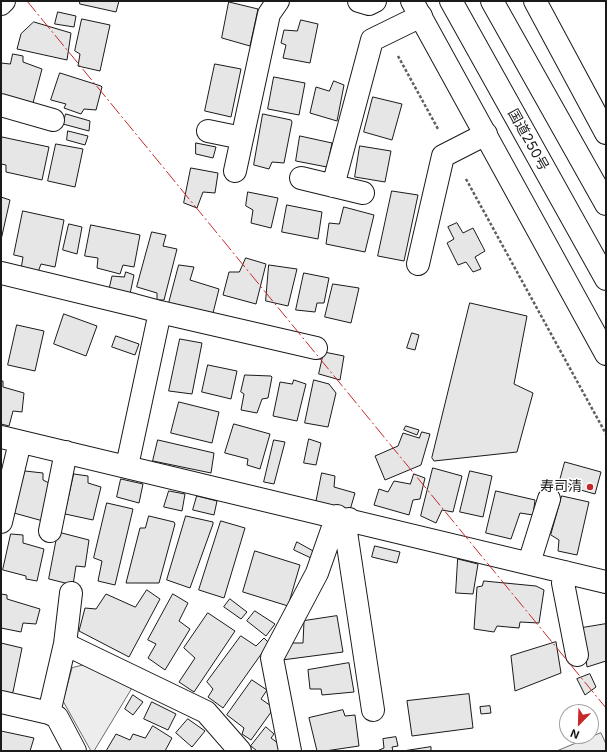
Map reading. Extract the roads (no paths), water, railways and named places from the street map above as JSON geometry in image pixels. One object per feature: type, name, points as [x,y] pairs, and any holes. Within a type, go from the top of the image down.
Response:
[{"type":"main road","points":[[1,4],[4,1]]},
{"type":"main road","points":[[235,171],[269,14],[278,1]]},
{"type":"main road","points":[[359,1],[370,4],[375,1]]},
{"type":"main road","name":"国道250号","points":[[450,1],[606,279]]},
{"type":"main road","points":[[492,1],[606,204]]},
{"type":"main road","points":[[535,1],[606,133]]},
{"type":"main road","points":[[333,186],[372,40],[386,33],[417,9],[606,354]]},
{"type":"main road","points":[[1,105],[53,120]]},
{"type":"main road","points":[[208,131],[242,138]]},
{"type":"main road","points":[[418,264],[443,156],[486,134]]},
{"type":"main road","points":[[302,178],[363,194]]},
{"type":"main road","points":[[1,273],[316,348]]},
{"type":"main road","points":[[127,466],[160,312]]},
{"type":"main road","points":[[1,522],[11,439],[606,582]]},
{"type":"main road","points":[[50,531],[66,452]]},
{"type":"main road","points":[[529,563],[549,498]]},
{"type":"main road","points":[[343,518],[373,710]]},
{"type":"main road","points":[[290,751],[272,658],[343,518]]},
{"type":"main road","points":[[565,572],[563,583],[576,656]]},
{"type":"main road","points":[[49,713],[65,644],[70,593]]},
{"type":"main road","points":[[65,644],[206,712],[240,751]]},
{"type":"main road","points":[[1,702],[49,713],[57,717],[75,751]]},
{"type":"place","name":"寿司清","points":[[590,487]]}]
